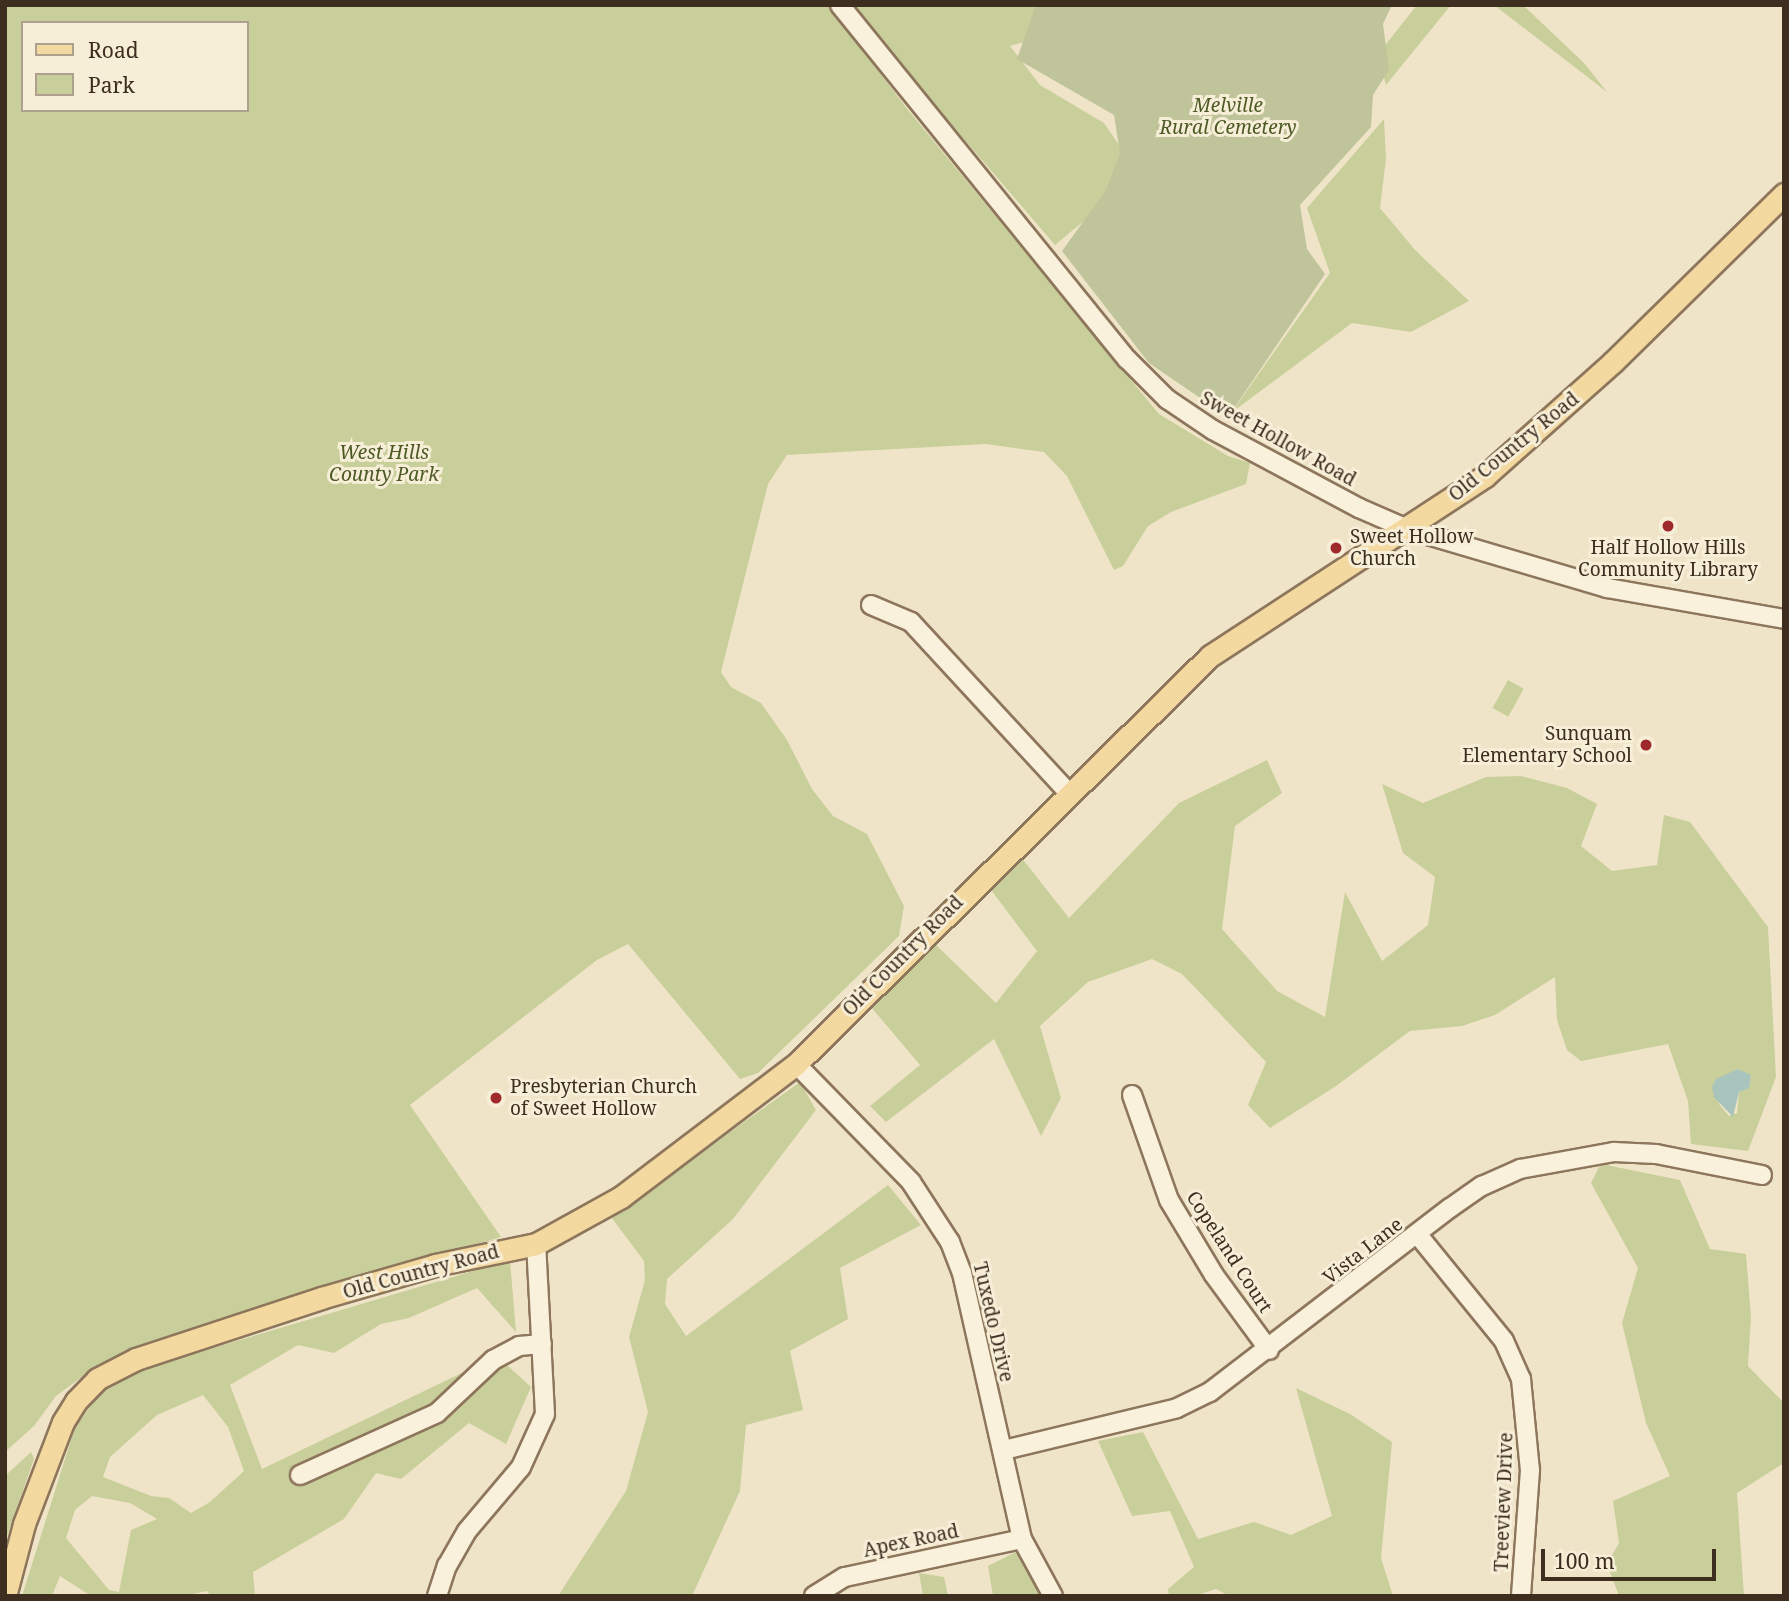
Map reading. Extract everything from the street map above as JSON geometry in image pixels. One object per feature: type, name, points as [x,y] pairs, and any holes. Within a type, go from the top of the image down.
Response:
[{"type":"main road","name":"Old Country Road","points":[[5,1596],[24,1524],[63,1422],[76,1401],[97,1379],[136,1359],[321,1298],[435,1265],[536,1244],[569,1229],[621,1197],[796,1064],[1068,792],[1210,656],[1485,476],[1539,431],[1784,194]]},
{"type":"street","name":"Sweet Hollow Road","points":[[840,5],[1147,382],[1213,430],[1359,508],[1407,529],[1585,583],[1784,619]]},
{"type":"street","points":[[871,605],[911,622],[1068,792]]},
{"type":"street","name":"Tuxedo Drive","points":[[796,1064],[911,1182],[950,1242],[962,1273],[1022,1539],[1053,1596]]},
{"type":"street","name":"Copeland Court","points":[[1132,1095],[1169,1200],[1214,1275],[1269,1350]]},
{"type":"street","name":"Vista Lane","points":[[1004,1450],[1177,1408],[1269,1350],[1482,1186],[1520,1169],[1564,1158],[1656,1154],[1762,1175]]},
{"type":"street","name":"Treeview Drive","points":[[1418,1235],[1504,1341],[1521,1378],[1530,1470],[1521,1596]]},
{"type":"street","points":[[437,1596],[447,1566],[467,1531],[533,1449],[545,1414],[536,1244]]},
{"type":"street","points":[[300,1475],[437,1413],[493,1360],[519,1346],[542,1344]]},
{"type":"street","name":"Apex Road","points":[[814,1596],[845,1577],[1022,1539]]},
{"type":"green space","name":"West Hills County Park","points":[[5,5],[828,5],[908,110],[1159,414],[1228,456],[1250,463],[1246,484],[1171,512],[1148,526],[1123,566],[1114,570],[1067,476],[1044,452],[986,444],[787,455],[768,484],[721,672],[731,687],[761,703],[787,740],[812,789],[833,816],[867,834],[904,906],[899,936],[758,1073],[740,1079],[628,944],[597,960],[410,1105],[501,1237],[285,1301],[99,1364],[56,1396],[34,1426],[5,1452]]},
{"type":"green space","points":[[849,5],[1062,5],[1039,38],[1010,46],[1040,85],[1104,123],[1128,158],[1115,195],[1055,245]]},
{"type":"green space","name":"Melville Rural Cemetery","points":[[1036,5],[1392,5],[1383,24],[1389,70],[1373,95],[1371,127],[1300,205],[1307,249],[1325,274],[1228,417],[1149,363],[1062,251],[1106,190],[1120,153],[1114,115],[1017,59]]},
{"type":"green space","points":[[1417,5],[1451,5],[1386,85],[1378,54]]},
{"type":"green space","points":[[1494,5],[1523,5],[1584,63],[1607,92]]},
{"type":"green space","points":[[1384,119],[1386,159],[1380,208],[1416,251],[1469,301],[1411,332],[1352,323],[1231,413],[1330,273],[1307,208]]},
{"type":"green space","points":[[1508,680],[1524,689],[1508,717],[1492,708]]},
{"type":"green space","points":[[1267,760],[1282,793],[1235,826],[1222,929],[1277,991],[1325,1017],[1345,892],[1382,961],[1428,925],[1435,877],[1403,853],[1382,784],[1423,803],[1486,777],[1521,776],[1567,788],[1597,804],[1581,846],[1612,871],[1657,865],[1664,815],[1690,822],[1768,927],[1776,1077],[1748,1151],[1691,1144],[1688,1101],[1668,1044],[1581,1061],[1567,1050],[1557,1020],[1555,977],[1495,1015],[1462,1026],[1410,1031],[1336,1086],[1270,1128],[1248,1105],[1266,1062],[1182,974],[1152,959],[1088,982],[1040,1026],[1061,1098],[1041,1136],[994,1039],[886,1122],[870,1106],[920,1065],[871,1007],[933,942],[996,1003],[1037,951],[991,890],[1021,857],[1069,918],[1179,803]],"holes":[[[1734,1073],[1751,1075],[1749,1087],[1739,1092],[1737,1113],[1729,1116],[1719,1104],[1728,1077]]]},
{"type":"green space","points":[[800,1082],[816,1110],[733,1219],[667,1279],[665,1304],[686,1336],[888,1185],[921,1225],[840,1268],[848,1319],[790,1351],[803,1410],[746,1425],[740,1491],[692,1596],[558,1596],[626,1491],[648,1412],[629,1337],[645,1280],[644,1261],[611,1217]]},
{"type":"green space","points":[[1606,1165],[1680,1180],[1710,1249],[1746,1254],[1751,1317],[1748,1366],[1784,1403],[1784,1463],[1737,1493],[1744,1596],[1619,1596],[1607,1564],[1619,1543],[1613,1501],[1670,1476],[1646,1423],[1622,1323],[1638,1268],[1591,1183],[1599,1167]]},
{"type":"green space","points":[[510,1260],[516,1332],[477,1288],[409,1318],[381,1324],[334,1353],[298,1345],[230,1385],[262,1469],[497,1356],[531,1387],[506,1444],[469,1423],[401,1479],[376,1473],[344,1519],[253,1572],[255,1596],[211,1596],[207,1591],[183,1596],[91,1596],[60,1576],[52,1596],[22,1596],[75,1427],[101,1392],[145,1368]],"holes":[[[203,1395],[228,1427],[244,1471],[210,1502],[191,1513],[169,1498],[151,1496],[103,1477],[110,1457],[157,1415]],[[92,1496],[130,1503],[157,1519],[131,1530],[119,1592],[109,1590],[66,1538],[75,1510]]]},
{"type":"green space","points":[[1296,1388],[1350,1414],[1392,1442],[1381,1558],[1393,1596],[1229,1596],[1216,1589],[1195,1596],[1169,1596],[1168,1589],[1194,1567],[1170,1511],[1132,1516],[1098,1441],[1143,1432],[1198,1539],[1254,1522],[1291,1535],[1332,1516]]},
{"type":"green space","points":[[31,1452],[34,1459],[5,1542],[5,1476]]},
{"type":"green space","points":[[1018,1551],[1045,1596],[993,1596],[988,1566]]},
{"type":"green space","points":[[919,1573],[944,1577],[948,1596],[923,1596]]},
{"type":"water","points":[[1738,1069],[1751,1075],[1749,1088],[1739,1092],[1733,1117],[1714,1097],[1712,1087],[1716,1079]]},
{"type":"place","name":"Half Hollow Hills Community Library","points":[[1668,526]]},
{"type":"place","name":"Sweet Hollow Church","points":[[1336,548]]},
{"type":"place","name":"Sunquam Elementary School","points":[[1646,745]]},
{"type":"place","name":"Presbyterian Church of Sweet Hollow","points":[[496,1098]]}]
